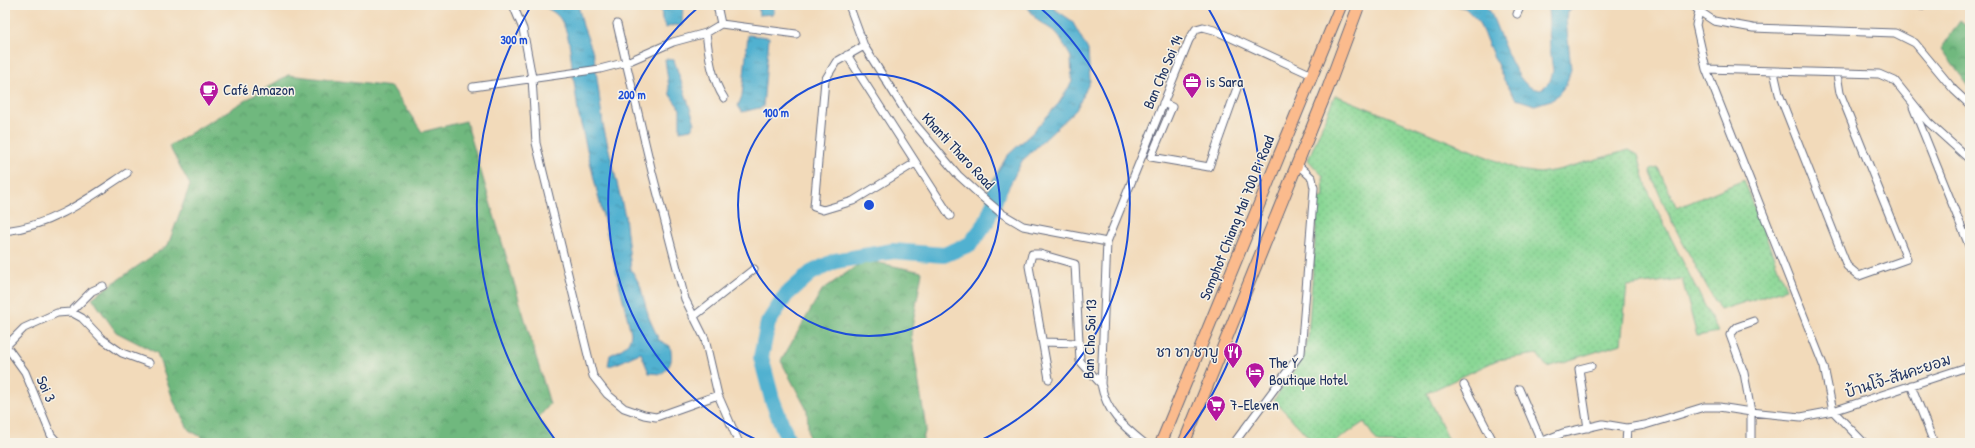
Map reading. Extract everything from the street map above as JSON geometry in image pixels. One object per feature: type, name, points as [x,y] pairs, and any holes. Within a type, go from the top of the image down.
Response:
[{"type":"main road","name":"Somphot Chiang Mai 700 Pi Road","points":[[1161,443],[1341,5]]},
{"type":"main road","points":[[1184,443],[1297,164],[1359,5]]},
{"type":"street","points":[[513,5],[522,29],[532,78],[536,143],[593,376],[607,394],[624,408],[644,415],[656,416],[718,395]]},
{"type":"street","points":[[717,5],[721,24]]},
{"type":"street","name":"Khanti Tharo Road","points":[[849,5],[864,46],[909,117],[958,175],[1001,213],[1023,226],[1107,242]]},
{"type":"street","points":[[1517,14],[1522,5]]},
{"type":"street","points":[[1693,5],[1699,12],[1714,20],[1753,28],[1895,33],[1915,43],[1954,90],[1970,105]]},
{"type":"street","points":[[1699,12],[1696,25],[1706,69],[1824,367],[1833,411],[1864,443]]},
{"type":"street","points":[[617,24],[652,172],[685,299],[705,339],[718,395],[739,443]]},
{"type":"street","points":[[473,87],[600,69],[627,62],[673,42],[706,33],[721,24],[796,34]]},
{"type":"street","name":"Ban Cho Soi 14","points":[[1107,242],[1189,40],[1196,29],[1203,27],[1214,30],[1312,75]]},
{"type":"street","points":[[706,33],[711,64],[717,87],[724,98]]},
{"type":"street","points":[[864,46],[836,62],[825,80],[814,207],[823,210],[853,201],[915,163]]},
{"type":"street","points":[[848,55],[915,163],[950,216]]},
{"type":"street","points":[[1706,69],[1837,74],[1879,74],[1895,81],[1910,97],[1928,122],[1970,160]]},
{"type":"street","points":[[1774,72],[1779,94],[1847,266],[1859,276],[1907,259],[1840,93],[1837,74]]},
{"type":"street","points":[[1163,103],[1172,106],[1151,157],[1209,167],[1237,88]]},
{"type":"street","points":[[1910,97],[1970,248]]},
{"type":"street","points":[[1234,443],[1301,353],[1314,188],[1312,178],[1297,164]]},
{"type":"street","points":[[5,231],[29,227],[54,218],[128,173]]},
{"type":"street","name":"Ban Cho Soi 13","points":[[1107,242],[1101,384],[1109,409],[1116,420],[1144,443]]},
{"type":"street","points":[[1049,379],[1029,266],[1032,254],[1040,254],[1075,264],[1080,361],[1101,384]]},
{"type":"street","points":[[693,317],[754,269]]},
{"type":"street","points":[[71,312],[92,291],[103,286]]},
{"type":"street","points":[[6,347],[24,328],[57,313],[71,312],[82,318],[102,339],[122,353],[149,363]]},
{"type":"street","points":[[1751,443],[1751,412],[1744,373],[1730,335],[1737,327],[1754,321]]},
{"type":"street","points":[[1042,342],[1079,343]]},
{"type":"street","name":"Soi 3","points":[[6,347],[25,372],[51,435],[58,443]]},
{"type":"street","points":[[1588,428],[1579,369],[1591,366]]},
{"type":"street","name":"บ้านโจ้-สันคะยอม","points":[[1541,443],[1563,433],[1603,424],[1627,428],[1645,425],[1704,407],[1719,407],[1801,417],[1833,411],[1970,366]]},
{"type":"street","points":[[1464,385],[1494,443]]},
{"type":"street","points":[[1911,385],[1932,438]]},
{"type":"street","points":[[1519,389],[1541,443]]},
{"type":"street","points":[[1626,443],[1627,428]]},
{"type":"green space","points":[[1960,21],[1970,29],[1970,88],[1941,49]]},
{"type":"green space","points":[[288,75],[392,87],[422,132],[466,121],[550,404],[538,418],[556,443],[212,443],[189,430],[174,402],[157,353],[116,332],[92,298],[168,245],[190,185],[169,146]]},
{"type":"green space","points":[[1335,95],[1519,170],[1539,173],[1558,170],[1629,150],[1638,155],[1647,188],[1718,332],[1697,336],[1682,279],[1627,286],[1621,344],[1547,367],[1537,354],[1497,360],[1427,393],[1450,443],[1378,443],[1364,422],[1333,443],[1314,443],[1274,400],[1304,355],[1308,338],[1318,199],[1324,197],[1323,176],[1308,160]]},
{"type":"green space","points":[[1658,168],[1677,208],[1744,180],[1786,289],[1720,310],[1682,241],[1657,188],[1650,170]]},
{"type":"green space","points":[[865,260],[922,272],[911,334],[926,428],[922,443],[809,443],[807,410],[781,361],[822,290]]},
{"type":"water","points":[[541,5],[578,5],[583,26],[594,55],[603,125],[625,216],[631,269],[640,285],[649,318],[659,340],[670,346],[671,362],[661,374],[649,373],[641,353],[608,366],[610,355],[627,344],[631,333],[578,112],[567,34],[559,17]]},
{"type":"water","points":[[661,5],[683,5],[682,26],[674,25],[666,28],[662,20]]},
{"type":"water","points":[[758,5],[774,5],[774,14],[759,15]]},
{"type":"water","points":[[1026,5],[1049,5],[1072,21],[1088,50],[1090,81],[1076,110],[1022,161],[1001,202],[987,191],[1007,156],[1032,133],[1059,103],[1072,82],[1071,57],[1057,33],[1037,20]]},
{"type":"water","points":[[1454,5],[1484,5],[1490,11],[1510,60],[1520,77],[1529,86],[1541,90],[1550,81],[1553,71],[1550,49],[1548,5],[1584,5],[1577,6],[1567,12],[1566,20],[1571,69],[1566,85],[1554,99],[1535,105],[1516,99],[1504,80],[1478,21],[1465,8]]},
{"type":"water","points":[[748,35],[769,37],[763,107],[742,112],[738,106],[742,96]]},
{"type":"water","points":[[665,59],[674,60],[695,123],[691,129],[680,131],[680,109],[670,95]]},
{"type":"waterway","points":[[789,443],[772,399],[761,357],[768,323],[786,295],[811,273],[835,261],[893,251],[944,255],[970,244],[986,223],[1003,179]]},
{"type":"place","name":"is Sara","points":[[1192,99]]},
{"type":"place","name":"Café Amazon","points":[[209,107]]},
{"type":"place","name":"ชา ชา ชาบู","points":[[1233,369]]},
{"type":"place","name":"The Y Boutique Hotel","points":[[1255,389]]},
{"type":"place","name":"7-Eleven","points":[[1216,422]]}]
